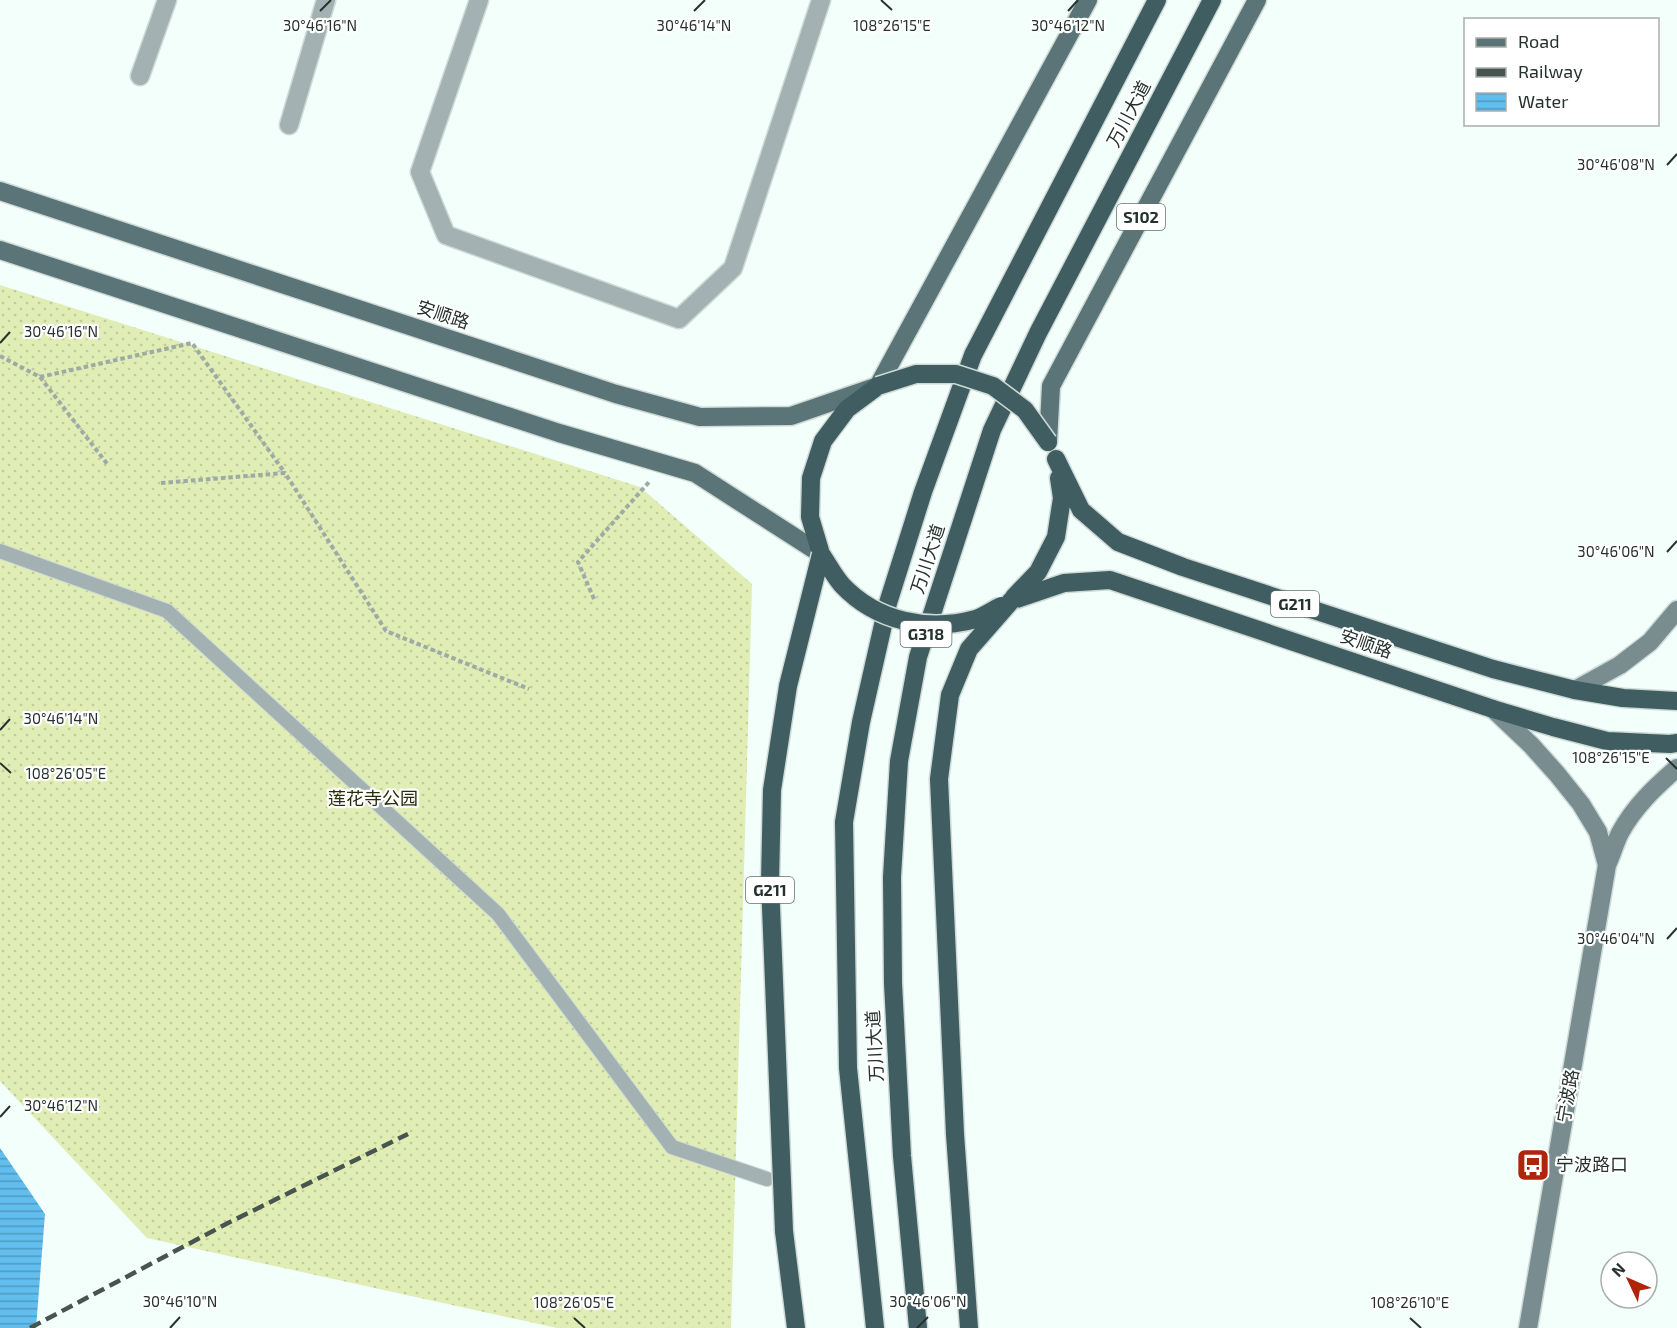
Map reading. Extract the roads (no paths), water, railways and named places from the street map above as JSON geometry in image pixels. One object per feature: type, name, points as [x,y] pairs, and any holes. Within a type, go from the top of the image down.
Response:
[{"type":"highway","name":"万川大道","points":[[875,1328],[848,1068],[844,822],[861,722],[888,603],[923,492],[973,355],[1157,0]]},
{"type":"highway","name":"万川大道","points":[[918,1328],[902,1145],[893,983],[892,877],[899,761],[918,657],[992,430],[1038,333],[1212,0]]},
{"type":"highway","name":"G211","points":[[969,1328],[955,1134],[939,779],[950,696],[961,667],[969,649],[1038,572],[1056,537],[1062,498],[1056,459],[1048,441],[1025,410],[993,386],[956,374],[916,374],[878,386],[847,409],[823,441],[811,478],[810,517],[821,554],[842,585],[870,608],[905,622],[942,626],[978,618],[1011,601]]},
{"type":"highway","name":"安顺路","points":[[1056,459],[1081,510],[1118,542],[1183,567],[1471,662],[1575,690],[1623,698],[1677,701]]},
{"type":"highway","name":"G211","points":[[796,1328],[784,1231],[770,882],[772,790],[788,686],[821,554]]},
{"type":"highway","name":"安顺路","points":[[1011,601],[1064,583],[1110,580],[1552,727],[1606,741],[1677,743]]},
{"type":"main road","points":[[878,386],[1088,0]]},
{"type":"main road","name":"S102","points":[[1048,441],[1051,386],[1257,0]]},
{"type":"main road","name":"安顺路","points":[[0,191],[616,394],[700,417],[791,416],[878,386]]},
{"type":"main road","points":[[0,250],[548,429],[695,474],[821,554]]},
{"type":"street","points":[[140,76],[166,0]]},
{"type":"street","points":[[289,125],[326,0]]},
{"type":"street","points":[[479,0],[420,172],[446,235],[679,319],[733,268],[821,0]]},
{"type":"street","points":[[1575,690],[1620,665],[1650,642],[1677,610]]},
{"type":"street","points":[[1493,709],[1531,745],[1581,804],[1598,832],[1607,865]]},
{"type":"street","points":[[1607,865],[1620,833],[1633,812],[1651,791],[1677,768]]},
{"type":"street","name":"宁波路","points":[[1528,1328],[1607,865]]},
{"type":"lane","points":[[0,551],[167,611],[498,914],[672,1147],[767,1179]]},
{"type":"water","points":[[0,1148],[45,1214],[36,1328],[0,1328]]},
{"type":"railway","points":[[30,1328],[228,1223],[408,1134]]},
{"type":"place","name":"宁波路口","points":[[1533,1165]]},
{"type":"park label","name":"莲花寺公园","points":[[373,799]]}]
